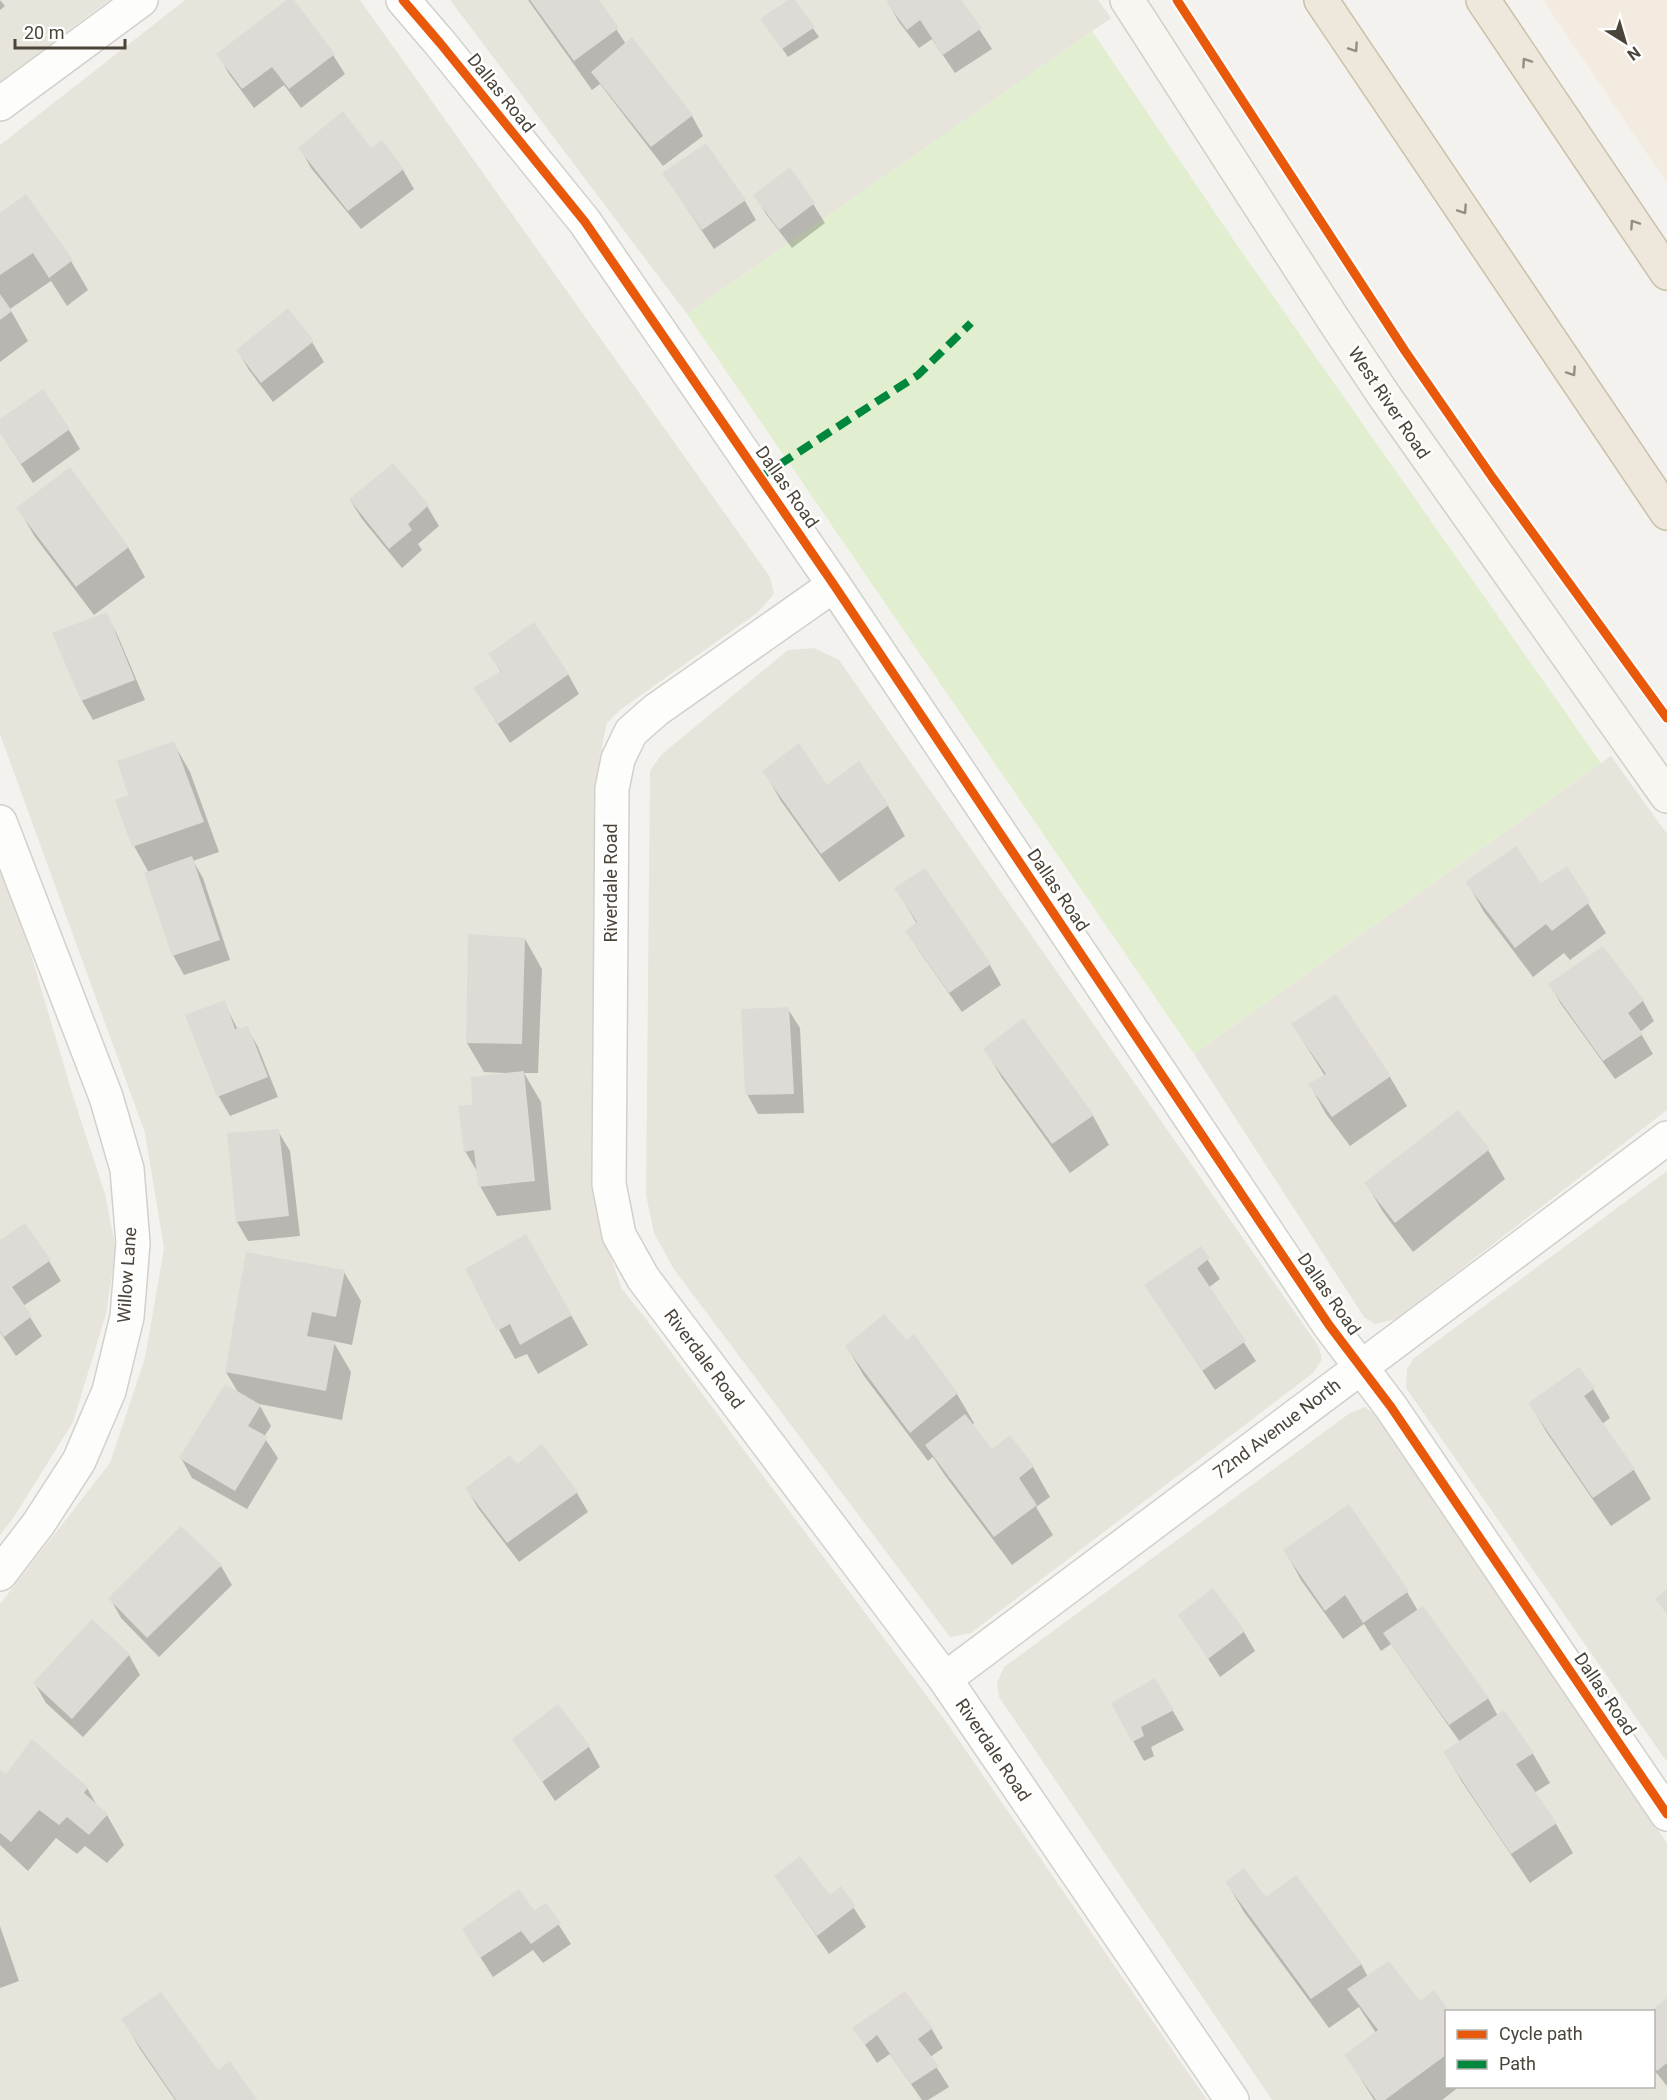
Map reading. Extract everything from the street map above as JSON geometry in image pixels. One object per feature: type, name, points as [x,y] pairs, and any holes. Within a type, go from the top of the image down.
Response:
[{"type":"highway","points":[[1321,0],[1667,513]]},
{"type":"highway","points":[[1483,0],[1667,273]]},
{"type":"street","points":[[0,104],[141,0]]},
{"type":"street","name":"Dallas Road","points":[[403,0],[585,222],[834,585],[1329,1325],[1391,1407],[1667,1814]]},
{"type":"street","name":"West River Road","points":[[1127,0],[1365,368],[1445,485],[1667,796]]},
{"type":"street","name":"Riverdale Road","points":[[834,585],[656,710],[631,732],[618,759],[612,789],[609,1184],[619,1235],[643,1278],[945,1679],[1232,2100]]},
{"type":"street","name":"Willow Lane","points":[[0,822],[106,1097],[127,1169],[133,1243],[127,1317],[109,1391],[79,1461],[39,1523],[0,1574]]},
{"type":"street","name":"72nd Avenue North","points":[[945,1679],[1667,1138]]},
{"type":"shaded area","points":[[0,0],[109,0],[0,83]]},
{"type":"shaded area","points":[[185,0],[360,0],[770,577],[774,594],[757,613],[620,710],[607,723],[602,745],[606,1244],[622,1289],[947,1723],[1207,2100],[0,2100],[0,1604],[110,1463],[145,1358],[164,1248],[145,1133],[0,734],[0,145]]},
{"type":"shaded area","points":[[450,0],[1098,0],[1111,18],[687,314]]},
{"type":"shaded area","points":[[1543,0],[1667,0],[1667,183]]},
{"type":"shaded area","points":[[814,648],[839,660],[1319,1347],[1322,1360],[1313,1373],[971,1633],[950,1637],[673,1268],[654,1233],[646,1195],[650,771],[661,755],[788,650]]},
{"type":"shaded area","points":[[1611,756],[1667,834],[1667,1110],[1396,1319],[1375,1324],[1364,1317],[1194,1054]]},
{"type":"shaded area","points":[[0,858],[11,887],[73,1096],[105,1194],[116,1249],[106,1314],[73,1422],[14,1517],[0,1535]]},
{"type":"shaded area","points":[[1667,1171],[1667,1762],[1406,1388],[1407,1369],[1414,1358]]},
{"type":"shaded area","points":[[1365,1407],[1379,1417],[1667,1843],[1667,2100],[1272,2100],[999,1697],[997,1683],[1004,1667],[1350,1413]]},
{"type":"green space","points":[[1092,31],[1237,245],[1601,763],[1194,1054],[687,314]]},
{"type":"building","points":[[287,0],[294,0],[335,54],[289,89],[272,67],[242,89],[216,54]]},
{"type":"building","points":[[530,0],[599,0],[619,28],[574,61]]},
{"type":"building","points":[[788,0],[795,0],[815,27],[782,49],[760,19]]},
{"type":"building","points":[[889,0],[961,0],[982,28],[943,55],[920,20],[907,30],[886,2]]},
{"type":"building","points":[[632,37],[693,115],[651,147],[591,72]]},
{"type":"building","points":[[343,111],[371,148],[382,140],[404,169],[348,211],[298,148]]},
{"type":"building","points":[[706,143],[746,200],[702,230],[662,173]]},
{"type":"building","points":[[790,167],[815,203],[779,230],[753,195]]},
{"type":"building","points":[[26,194],[73,260],[49,278],[33,253],[0,275],[0,213]]},
{"type":"building","points":[[0,294],[12,311],[0,320]]},
{"type":"building","points":[[288,308],[314,341],[261,383],[236,350]]},
{"type":"building","points":[[43,389],[70,429],[21,464],[0,433],[0,419]]},
{"type":"building","points":[[393,463],[429,505],[408,524],[412,530],[389,549],[349,499]]},
{"type":"building","points":[[70,467],[129,547],[76,587],[16,508]]},
{"type":"building","points":[[107,612],[135,680],[81,701],[52,633]]},
{"type":"building","points":[[534,622],[569,674],[498,724],[473,688],[501,671],[488,654]]},
{"type":"building","points":[[174,741],[204,822],[132,847],[115,800],[128,795],[117,761]]},
{"type":"building","points":[[799,743],[827,785],[859,761],[889,805],[821,854],[762,771]]},
{"type":"building","points":[[1516,846],[1541,883],[1567,866],[1590,902],[1552,931],[1546,924],[1515,948],[1465,882]]},
{"type":"building","points":[[192,856],[220,940],[172,956],[144,873]]},
{"type":"building","points":[[925,868],[991,964],[949,993],[905,931],[917,922],[894,888]]},
{"type":"building","points":[[468,934],[525,938],[522,1044],[466,1043]]},
{"type":"building","points":[[1603,946],[1644,1000],[1628,1013],[1643,1034],[1603,1061],[1548,984]]},
{"type":"building","points":[[1336,994],[1391,1076],[1332,1117],[1308,1084],[1326,1074],[1291,1024]]},
{"type":"building","points":[[225,1000],[235,1029],[248,1026],[268,1077],[217,1097],[185,1015]]},
{"type":"building","points":[[789,1007],[794,1094],[745,1095],[741,1009]]},
{"type":"building","points":[[1023,1018],[1094,1115],[1052,1144],[983,1049]]},
{"type":"building","points":[[524,1071],[535,1181],[478,1187],[474,1150],[464,1152],[458,1106],[472,1105],[471,1077]]},
{"type":"building","points":[[1458,1110],[1490,1149],[1395,1223],[1364,1183]]},
{"type":"building","points":[[279,1129],[289,1216],[236,1222],[227,1133]]},
{"type":"building","points":[[25,1223],[51,1260],[12,1287],[32,1316],[4,1337],[0,1331],[0,1240]]},
{"type":"building","points":[[526,1234],[572,1315],[520,1345],[510,1324],[497,1331],[465,1269]]},
{"type":"building","points":[[1201,1246],[1210,1258],[1197,1268],[1246,1341],[1202,1371],[1144,1285]]},
{"type":"building","points":[[246,1252],[345,1270],[336,1317],[312,1312],[307,1336],[335,1341],[326,1391],[225,1372]]},
{"type":"building","points":[[884,1314],[907,1340],[914,1334],[958,1393],[910,1433],[845,1346]]},
{"type":"building","points":[[1579,1367],[1595,1388],[1584,1396],[1635,1469],[1593,1498],[1528,1403]]},
{"type":"building","points":[[225,1384],[261,1405],[248,1426],[268,1437],[235,1491],[179,1458]]},
{"type":"building","points":[[965,1414],[992,1449],[1010,1435],[1034,1466],[1019,1478],[1037,1505],[994,1537],[925,1445]]},
{"type":"building","points":[[542,1444],[578,1492],[507,1543],[465,1488],[510,1455],[517,1464]]},
{"type":"building","points":[[1349,1504],[1409,1591],[1363,1623],[1345,1595],[1325,1611],[1283,1550]]},
{"type":"building","points":[[181,1526],[222,1565],[147,1638],[108,1598]]},
{"type":"building","points":[[1213,1588],[1245,1631],[1208,1659],[1178,1615]]},
{"type":"building","points":[[1667,1589],[1667,1614],[1655,1599]]},
{"type":"building","points":[[1423,1606],[1489,1698],[1449,1725],[1383,1633]]},
{"type":"building","points":[[92,1619],[130,1654],[72,1719],[33,1683]]},
{"type":"building","points":[[1155,1678],[1174,1710],[1141,1727],[1144,1736],[1132,1742],[1111,1703]]},
{"type":"building","points":[[558,1704],[590,1746],[542,1782],[512,1739]]},
{"type":"building","points":[[1504,1710],[1534,1753],[1516,1764],[1557,1823],[1511,1854],[1443,1752]]},
{"type":"building","points":[[32,1739],[88,1787],[84,1793],[108,1814],[89,1835],[67,1817],[59,1825],[39,1810],[11,1842],[0,1833],[0,1769],[6,1774]]},
{"type":"building","points":[[800,1856],[830,1895],[841,1886],[856,1906],[817,1936],[774,1876]]},
{"type":"building","points":[[1244,1868],[1266,1897],[1296,1875],[1362,1964],[1311,1999],[1225,1882]]},
{"type":"building","points":[[519,1889],[534,1910],[546,1903],[561,1923],[531,1944],[521,1931],[480,1958],[462,1929]]},
{"type":"building","points":[[1389,1961],[1420,2001],[1434,1990],[1449,2010],[1445,2010],[1445,2056],[1385,2100],[1376,2100],[1344,2055],[1378,2030],[1347,1989]]},
{"type":"building","points":[[905,1991],[933,2028],[918,2039],[939,2066],[911,2084],[877,2035],[865,2045],[852,2028]]},
{"type":"building","points":[[161,1992],[218,2070],[230,2061],[257,2100],[176,2100],[121,2019]]},
{"type":"building","points":[[1667,1998],[1667,2063],[1657,2071],[1655,2068],[1655,2010],[1652,2010]]},
{"type":"marked path","points":[[760,477],[918,375],[971,323]]},
{"type":"cycle path","points":[[403,0],[585,222],[834,585],[1329,1325],[1391,1407],[1667,1814]]},
{"type":"cycle path","points":[[1177,0],[1405,351],[1492,477],[1667,718]]}]
